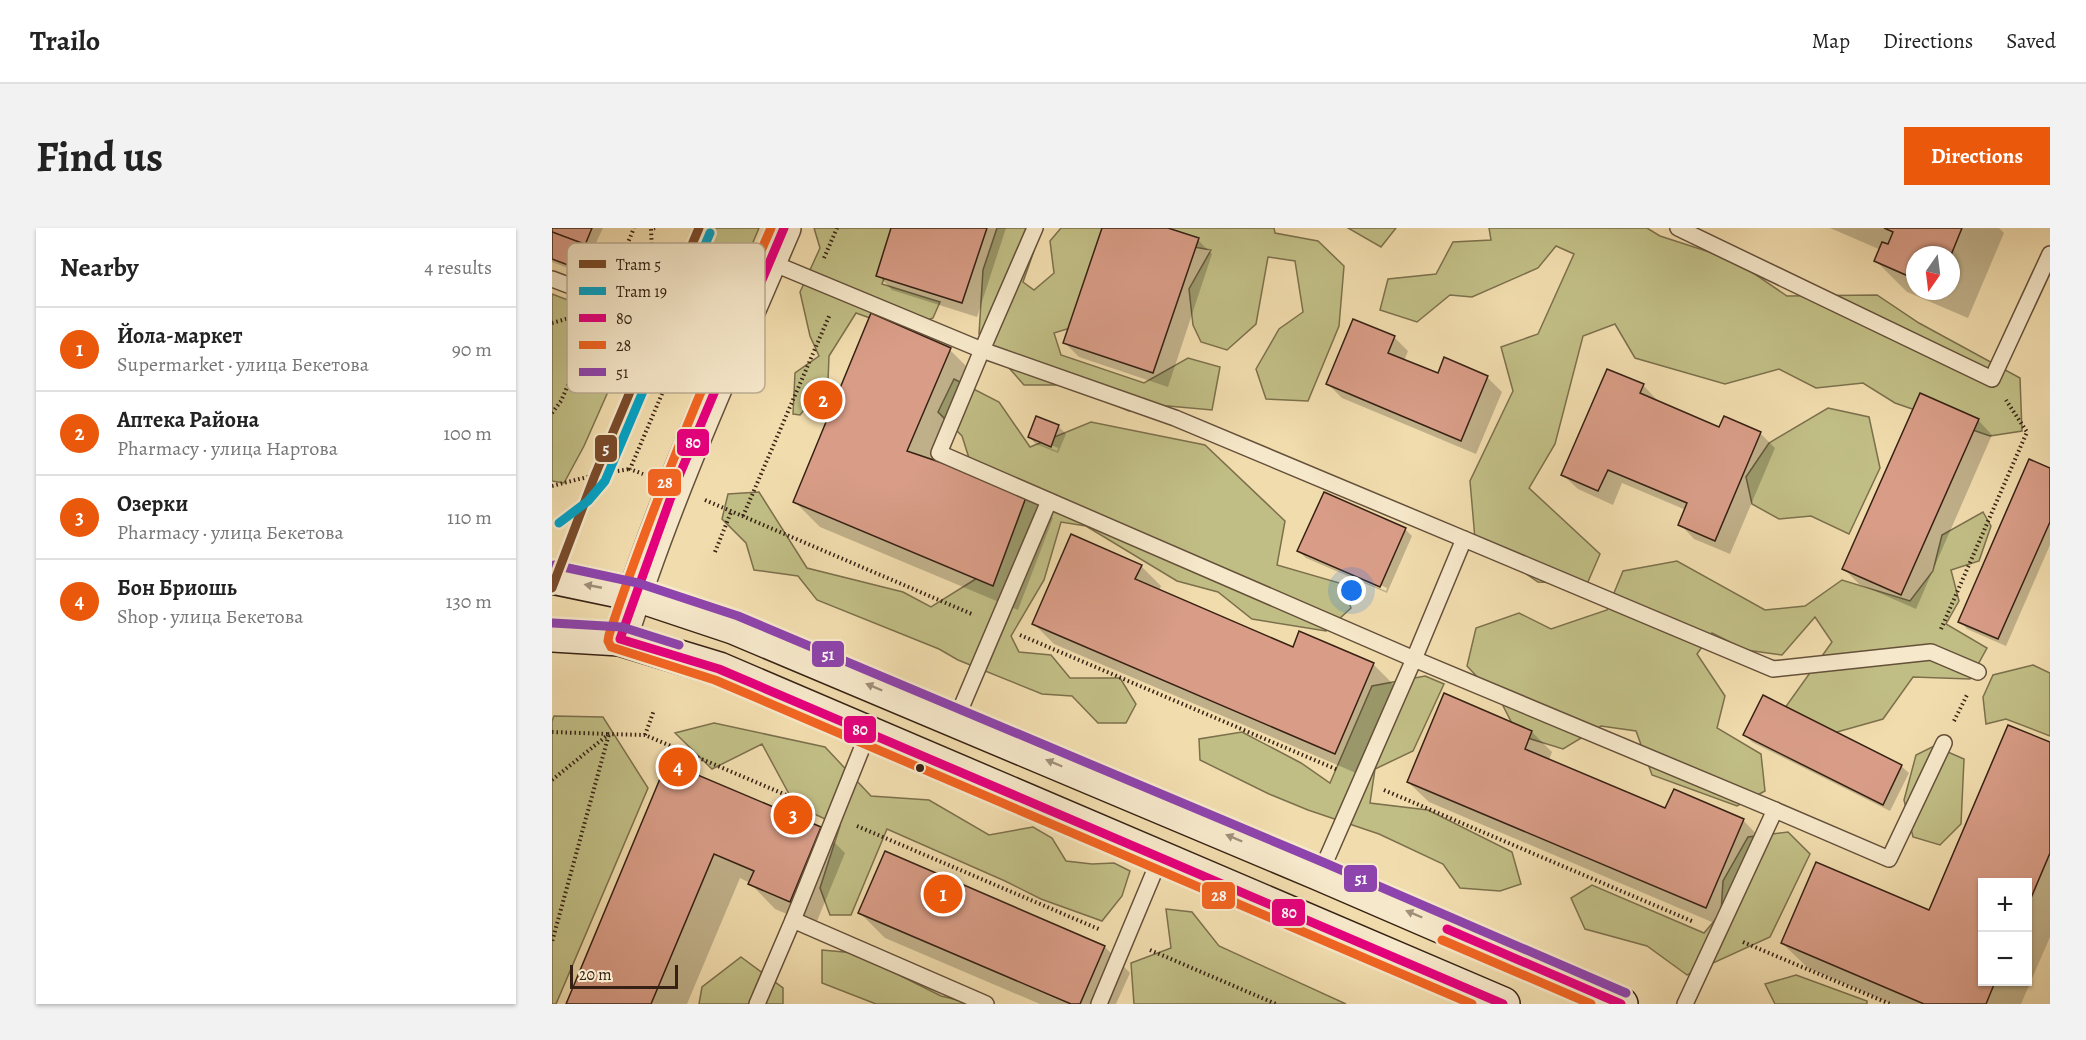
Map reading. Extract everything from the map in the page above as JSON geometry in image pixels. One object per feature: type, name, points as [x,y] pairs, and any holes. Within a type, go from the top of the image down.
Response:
[{"type":"main road","points":[[765,274],[784,228]]},
{"type":"main road","points":[[620,639],[634,594],[715,393]]},
{"type":"main road","points":[[552,577],[634,594],[733,627],[1622,1004]]},
{"type":"main road","points":[[552,635],[620,639],[719,669],[1503,1004]]},
{"type":"lane","points":[[1035,228],[939,453],[1414,659],[1889,859],[1944,744]]},
{"type":"lane","points":[[1678,228],[1992,379],[2050,255]]},
{"type":"lane","points":[[770,262],[981,350],[1175,418],[1773,669],[1931,652],[1978,672]]},
{"type":"lane","points":[[552,279],[567,285]]},
{"type":"lane","points":[[955,722],[1049,501]]},
{"type":"lane","points":[[1320,874],[1464,539]]},
{"type":"lane","points":[[757,1004],[868,733]]},
{"type":"lane","points":[[1685,1004],[1776,810]]},
{"type":"lane","points":[[1099,1004],[1160,858]]},
{"type":"lane","points":[[793,920],[986,1004]]},
{"type":"path","points":[[628,243],[634,228]]},
{"type":"path","points":[[652,243],[651,229],[655,228]]},
{"type":"path","points":[[743,516],[834,306],[825,284]]},
{"type":"path","points":[[1931,652],[2027,432],[1992,379]]},
{"type":"path","points":[[552,413],[567,388]]},
{"type":"path","points":[[552,486],[630,469]]},
{"type":"path","points":[[702,499],[1890,1004]]},
{"type":"path","points":[[715,552],[731,512]]},
{"type":"path","points":[[1944,744],[1978,672]]},
{"type":"path","points":[[645,735],[654,710]]},
{"type":"path","points":[[552,732],[645,735],[1276,1004]]},
{"type":"path","points":[[552,780],[609,734]]},
{"type":"path","points":[[552,942],[609,734]]},
{"type":"shaded area","points":[[710,228],[759,228],[753,243],[704,243]]},
{"type":"shaded area","points":[[814,228],[902,228],[882,284],[940,302],[933,318],[903,330],[856,313],[829,356],[828,381],[800,415],[793,414],[795,373],[819,356],[810,336],[800,292],[820,248]]},
{"type":"shaded area","points":[[997,228],[1042,228],[1023,282],[1034,290],[1054,273],[1050,241],[1061,228],[1274,228],[1275,233],[1318,241],[1344,266],[1339,326],[1308,401],[1266,399],[1256,369],[1279,329],[1303,312],[1295,261],[1268,257],[1256,324],[1227,350],[1201,342],[1193,325],[1189,289],[1211,250],[1122,234],[1093,321],[1054,333],[1061,355],[1144,383],[1188,358],[1220,367],[1212,410],[1168,406],[1129,411],[1067,385],[1024,385],[979,334],[983,270]]},
{"type":"shaded area","points":[[1348,228],[1396,228],[1381,247]]},
{"type":"shaded area","points":[[1489,228],[1647,228],[1660,236],[1734,260],[1787,296],[1877,295],[1919,323],[2020,378],[2022,431],[1990,436],[1895,403],[1863,383],[1816,388],[1779,369],[1725,384],[1635,358],[1615,324],[1583,336],[1555,444],[1529,488],[1600,554],[1587,584],[1538,582],[1475,539],[1470,481],[1513,391],[1501,347],[1538,334],[1574,254],[1556,246],[1538,268],[1472,297],[1450,295],[1417,322],[1380,310],[1388,279],[1436,274],[1453,242],[1491,240]]},
{"type":"shaded area","points":[[552,294],[567,299],[567,393],[607,393],[584,446],[564,483],[552,481]]},
{"type":"shaded area","points":[[954,379],[999,402],[1030,447],[1091,422],[1205,445],[1285,521],[1277,565],[1343,584],[1351,608],[1326,631],[1252,619],[1218,592],[1177,581],[1086,526],[1061,522],[1044,580],[1011,636],[1019,652],[1051,655],[1070,678],[1120,678],[1136,704],[1126,723],[1098,723],[1072,696],[1042,694],[958,660],[939,649],[817,600],[798,576],[754,570],[746,543],[722,519],[728,494],[759,492],[807,568],[903,592],[931,607],[979,577],[974,474],[962,436],[938,412]]},
{"type":"shaded area","points":[[1828,408],[1869,417],[1880,468],[1849,534],[1811,516],[1779,519],[1752,504],[1746,477],[1769,443]]},
{"type":"shaded area","points":[[1983,512],[1991,526],[1979,561],[1951,570],[1959,601],[1946,624],[1987,648],[1970,679],[1913,677],[1883,719],[1823,736],[1782,712],[1832,642],[1815,617],[1782,655],[1746,650],[1712,633],[1697,654],[1725,696],[1717,728],[1761,754],[1765,791],[1737,806],[1652,775],[1636,731],[1601,726],[1563,749],[1518,735],[1501,702],[1467,666],[1476,628],[1519,613],[1551,629],[1607,610],[1623,571],[1677,561],[1765,610],[1805,606],[1842,580],[1910,601],[1933,571],[1942,535]]},
{"type":"shaded area","points":[[2033,665],[2050,673],[2050,736],[2006,719],[1986,724],[1983,697],[1993,675]]},
{"type":"shaded area","points":[[1425,676],[1444,684],[1413,751],[1375,769],[1370,803],[1428,810],[1512,852],[1521,884],[1500,891],[1460,888],[1443,864],[1379,834],[1269,794],[1200,760],[1199,739],[1242,732],[1301,763],[1330,783],[1372,686]]},
{"type":"shaded area","points":[[554,716],[603,717],[648,788],[556,1004],[552,1004],[552,721]]},
{"type":"shaded area","points":[[714,723],[825,747],[871,796],[929,800],[989,835],[1033,827],[1052,838],[1066,861],[1092,864],[1114,863],[1130,871],[1122,896],[1102,921],[1041,899],[887,829],[851,915],[830,915],[820,888],[840,826],[795,805],[762,744],[712,769],[675,733]]},
{"type":"shaded area","points":[[1934,746],[1964,759],[1961,824],[1940,845],[1913,837],[1904,800],[1916,755]]},
{"type":"shaded area","points":[[1788,832],[1810,854],[1770,937],[1687,975],[1647,946],[1585,929],[1571,898],[1592,885],[1704,933],[1721,913],[1723,881],[1748,837]]},
{"type":"shaded area","points":[[1166,909],[1192,912],[1219,946],[1346,1004],[1134,1004],[1131,963],[1171,948]]},
{"type":"shaded area","points":[[822,950],[855,953],[941,996],[974,1004],[876,1004],[822,983]]},
{"type":"shaded area","points":[[741,957],[783,988],[783,1004],[699,1004],[702,987]]},
{"type":"shaded area","points":[[1796,975],[1867,1001],[1867,1004],[1775,1004],[1765,984]]},
{"type":"building","points":[[552,228],[592,228],[586,243],[580,243],[552,232]]},
{"type":"building","points":[[891,228],[987,228],[962,303],[876,276]]},
{"type":"building","points":[[1102,228],[1168,228],[1199,238],[1153,373],[1063,343]]},
{"type":"building","points":[[1884,228],[1962,228],[1955,246],[1906,246],[1906,275],[1874,261],[1882,242],[1888,244],[1893,232]]},
{"type":"building","points":[[552,232],[582,243],[567,243],[567,265],[552,259]]},
{"type":"building","points":[[871,313],[951,348],[907,451],[1028,492],[993,586],[793,502]]},
{"type":"building","points":[[1353,319],[1395,336],[1388,353],[1438,373],[1444,357],[1488,376],[1461,441],[1326,384]]},
{"type":"building","points":[[1607,369],[1644,384],[1640,393],[1719,427],[1724,416],[1761,432],[1715,541],[1678,525],[1687,503],[1608,470],[1598,491],[1561,475]]},
{"type":"building","points":[[1920,393],[1979,419],[1901,595],[1842,569]]},
{"type":"building","points":[[1036,416],[1059,425],[1051,447],[1028,437]]},
{"type":"building","points":[[2029,459],[2050,468],[2050,522],[1998,639],[1958,622]]},
{"type":"building","points":[[1324,492],[1406,528],[1380,587],[1297,551]]},
{"type":"building","points":[[1071,534],[1142,565],[1135,579],[1293,647],[1299,631],[1374,663],[1335,754],[1032,624]]},
{"type":"building","points":[[1444,693],[1532,731],[1525,749],[1665,808],[1674,789],[1744,819],[1706,908],[1407,782]]},
{"type":"building","points":[[1763,695],[1902,765],[1883,805],[1743,735]]},
{"type":"building","points":[[2008,725],[2050,742],[2050,853],[2032,896],[2032,878],[1978,878],[1978,986],[1993,986],[1986,1004],[1924,1004],[1781,943],[1816,862],[1929,910]]},
{"type":"building","points":[[667,762],[821,827],[790,902],[748,884],[754,871],[714,854],[651,1004],[566,1004]]},
{"type":"building","points":[[885,851],[1105,946],[1080,1004],[1071,1004],[858,913]]},
{"type":"tram line","name":"5","points":[[693,243],[699,228]]},
{"type":"tram line","name":"19","points":[[706,243],[710,233]]},
{"type":"tram line","name":"5","points":[[552,588],[630,393]]},
{"type":"tram line","name":"19","points":[[559,523],[588,501],[605,481],[642,393]]},
{"type":"transit line","name":"28","points":[[765,243],[771,228]]},
{"type":"transit line","name":"80","points":[[765,273],[784,228]]},
{"type":"transit line","name":"28","points":[[700,393],[627,583],[609,635],[608,641],[611,647],[715,680],[1472,1004]]},
{"type":"transit line","name":"80","points":[[714,393],[676,483],[620,639],[719,669],[1503,1004]]},
{"type":"transit line","name":"51","points":[[554,565],[638,583],[738,616],[1325,863],[1626,993]]},
{"type":"transit line","name":"51","points":[[553,623],[622,627],[679,645]]},
{"type":"transit line","name":"80","points":[[1447,929],[1621,1004]]},
{"type":"transit line","name":"28","points":[[1442,940],[1591,1004]]},
{"type":"place","name":"Аптека Района","points":[[823,400]]},
{"type":"place","name":"Бон Бриошь","points":[[678,767]]},
{"type":"place","name":"Озерки","points":[[793,815]]},
{"type":"place","name":"Йола-маркет","points":[[943,894]]}]
